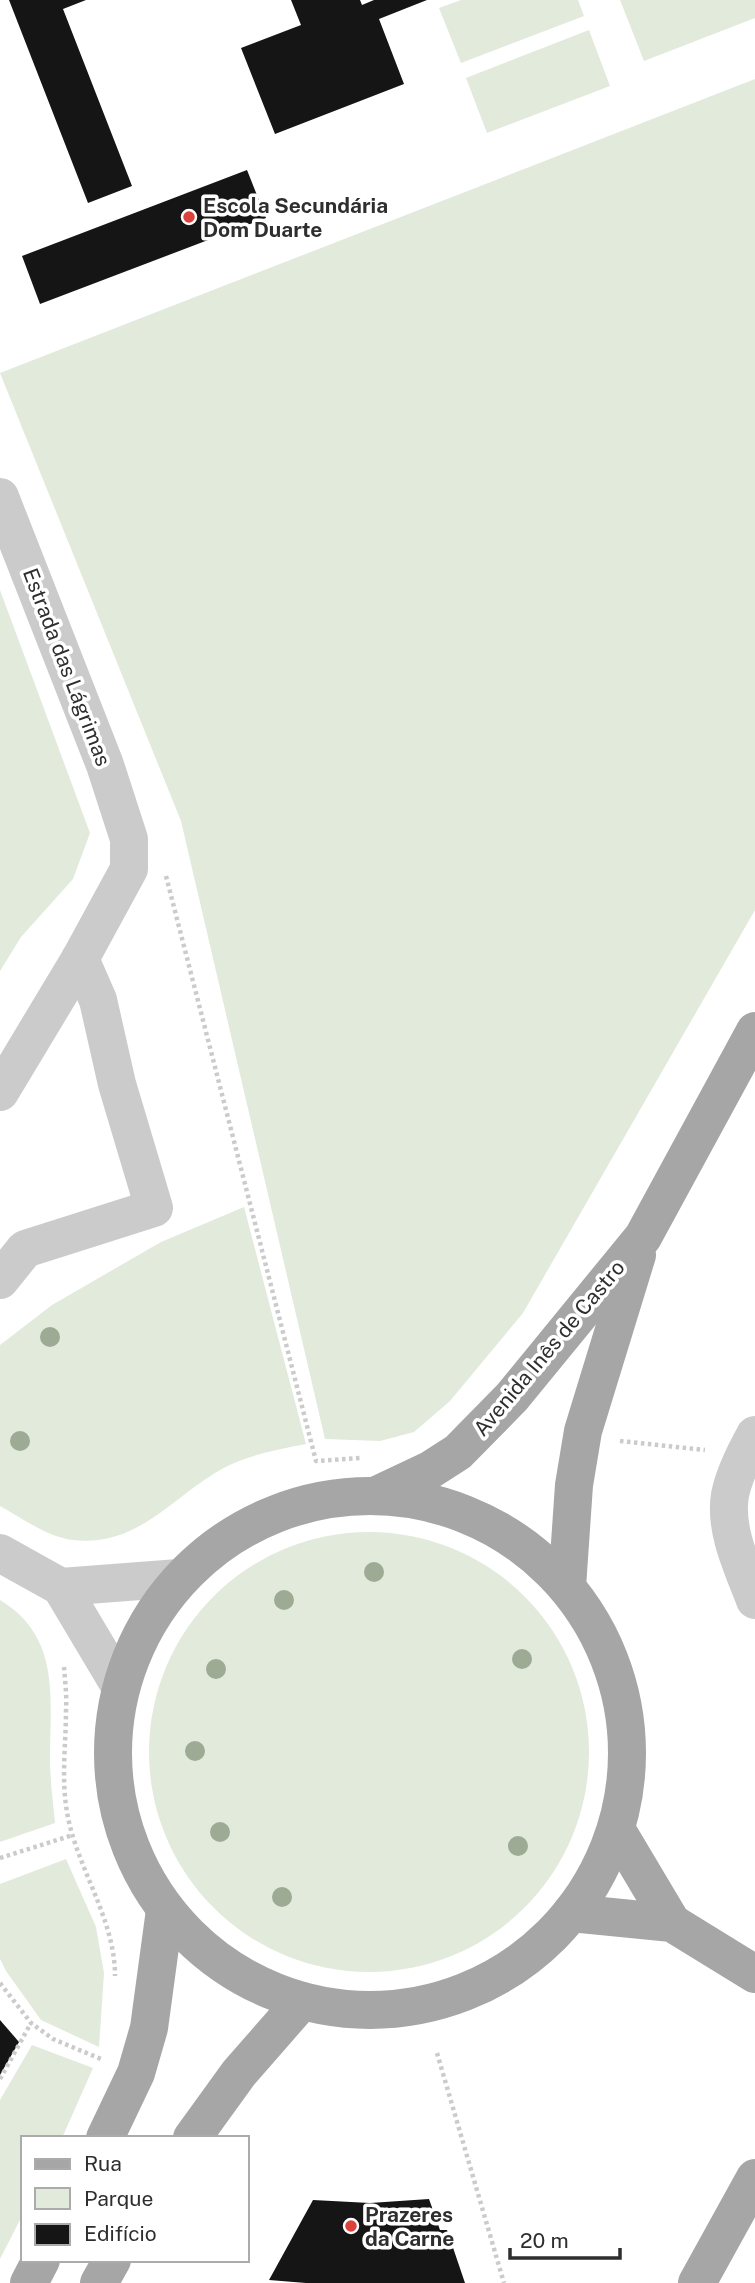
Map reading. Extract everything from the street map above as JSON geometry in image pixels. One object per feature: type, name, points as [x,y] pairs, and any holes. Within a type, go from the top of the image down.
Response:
[{"type":"main road","name":"Avenida Inês de Castro","points":[[377,1495],[430,1470],[458,1452],[512,1397],[643,1237],[755,1031]]},
{"type":"main road","name":"Avenida Inês de Castro","points":[[567,1587],[574,1485],[583,1431],[643,1237]]},
{"type":"main road","points":[[377,1495],[431,1502],[482,1521],[528,1550],[567,1587],[596,1630],[616,1677],[626,1728],[626,1779],[616,1829],[597,1873],[571,1913],[531,1953],[484,1983],[430,2003],[367,2010],[302,2001],[263,1987],[226,1967],[193,1941],[165,1910],[138,1868],[112,1777],[112,1731],[120,1686],[143,1629],[179,1578],[248,1528],[304,1504],[377,1495]]},
{"type":"main road","points":[[616,1829],[672,1923]]},
{"type":"main road","points":[[106,2136],[136,2073],[149,2028],[165,1910]]},
{"type":"main road","points":[[571,1913],[672,1923],[755,1974]]},
{"type":"main road","points":[[193,2136],[239,2073],[302,2001]]},
{"type":"main road","points":[[697,2283],[755,2178]]},
{"type":"main road","points":[[29,2283],[40,2262]]},
{"type":"main road","points":[[99,2283],[111,2262]]},
{"type":"street","name":"Estrada das Lágrimas","points":[[0,497],[105,765],[129,839],[129,869],[80,959]]},
{"type":"street","points":[[0,1092],[80,959]]},
{"type":"street","points":[[0,1280],[25,1249],[154,1208],[117,1084],[98,1000],[80,959]]},
{"type":"street","points":[[750,1445],[730,1496],[730,1531],[753,1590]]},
{"type":"street","points":[[0,1553],[61,1587],[120,1686]]},
{"type":"street","points":[[61,1587],[179,1578]]},
{"type":"path","points":[[163,863],[316,1461]]},
{"type":"path","points":[[612,1440],[750,1445]]},
{"type":"path","points":[[62,1658],[66,1709],[66,1812],[107,1931],[115,1965],[115,1988]]},
{"type":"path","points":[[0,1858],[73,1835]]},
{"type":"path","points":[[0,1983],[31,2024],[53,2039],[101,2059],[105,2047]]},
{"type":"path","points":[[0,2079],[31,2024]]},
{"type":"path","points":[[438,2053],[504,2283]]},
{"type":"green space","points":[[461,0],[578,0],[584,16],[461,63],[439,8]]},
{"type":"green space","points":[[620,0],[755,0],[755,18],[644,61]]},
{"type":"green space","points":[[589,30],[610,86],[487,133],[466,78]]},
{"type":"green space","points":[[755,79],[755,910],[523,1313],[450,1401],[414,1432],[380,1441],[325,1439],[181,821],[0,373]]},
{"type":"green space","points":[[0,590],[90,833],[73,879],[21,937],[0,971]]},
{"type":"green space","points":[[244,1207],[306,1444],[259,1454],[225,1467],[150,1520],[115,1537],[95,1540],[63,1538],[0,1506],[0,1345],[52,1305],[161,1242]]},
{"type":"green space","points":[[369,1532],[412,1536],[453,1548],[491,1569],[525,1596],[552,1630],[573,1668],[585,1709],[589,1752],[585,1795],[573,1836],[552,1874],[525,1908],[491,1935],[453,1956],[412,1968],[369,1972],[326,1968],[285,1956],[247,1935],[213,1908],[186,1874],[165,1836],[153,1795],[149,1752],[153,1709],[165,1668],[186,1630],[213,1596],[247,1569],[285,1548],[326,1536]]},
{"type":"green space","points":[[0,1600],[20,1615],[34,1632],[43,1650],[48,1670],[50,1775],[55,1823],[0,1842]]},
{"type":"green space","points":[[66,1859],[96,1927],[104,1973],[99,2047],[41,2020],[0,1959],[0,1884]]},
{"type":"green space","points":[[32,2045],[93,2068],[63,2136],[21,2136],[21,2218],[0,2259],[0,2100]]},
{"type":"building","points":[[9,0],[86,0],[63,9],[132,186],[88,203]]},
{"type":"building","points":[[291,0],[360,0],[362,5],[374,0],[427,0],[379,19],[404,84],[275,134],[241,48],[301,25]]},
{"type":"building","points":[[247,170],[266,218],[40,304],[22,256]]},
{"type":"building","points":[[0,2020],[19,2042],[0,2075]]},
{"type":"building","points":[[429,2199],[440,2230],[447,2230],[465,2283],[306,2283],[269,2280],[313,2200],[370,2203]]},
{"type":"place","name":"Escola Secundária Dom Duarte","points":[[189,217]]},
{"type":"place","name":"Prazeres da Carne","points":[[351,2226]]}]
